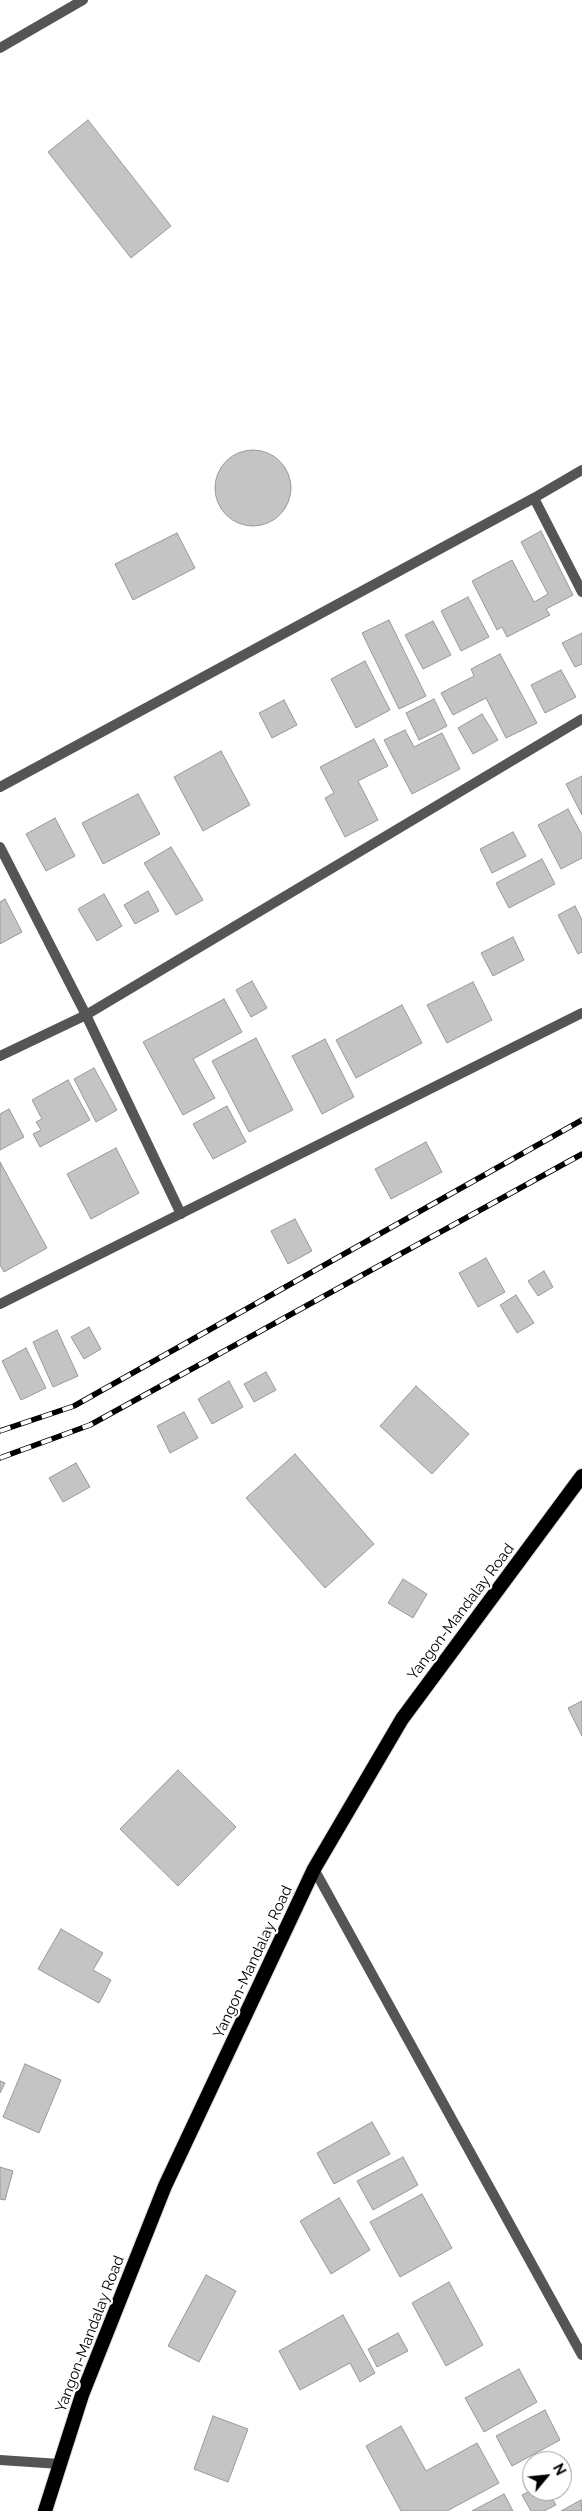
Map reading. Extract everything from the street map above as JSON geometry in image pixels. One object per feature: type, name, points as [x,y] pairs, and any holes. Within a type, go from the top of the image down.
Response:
[{"type":"highway","name":"Yangon-Mandalay Road","points":[[45,2511],[82,2395],[165,2186],[314,1869],[402,1718],[582,1476]]},
{"type":"street","points":[[0,48],[83,0]]},
{"type":"street","points":[[0,787],[534,498],[582,470]]},
{"type":"street","points":[[534,498],[582,592]]},
{"type":"street","points":[[0,1056],[86,1015],[582,719]]},
{"type":"street","points":[[0,847],[86,1015],[181,1214]]},
{"type":"street","points":[[0,1304],[582,1013]]},
{"type":"street","points":[[314,1869],[582,2354]]},
{"type":"street","points":[[0,2460],[60,2464]]},
{"type":"building","points":[[88,120],[171,226],[131,258],[48,152]]},
{"type":"building","points":[[253,450],[268,453],[280,461],[288,473],[291,488],[288,503],[280,515],[268,523],[253,526],[238,523],[226,515],[218,503],[215,488],[218,473],[226,461],[238,453]]},
{"type":"building","points":[[541,531],[573,595],[546,609],[550,615],[507,637],[502,627],[497,630],[472,581],[512,560],[534,602],[548,594],[521,542]]},
{"type":"building","points":[[177,533],[195,568],[133,600],[115,564]]},
{"type":"building","points":[[468,597],[489,637],[461,651],[441,611]]},
{"type":"building","points":[[389,620],[426,696],[399,709],[362,633]]},
{"type":"building","points":[[433,621],[451,655],[423,669],[405,635]]},
{"type":"building","points":[[582,633],[582,664],[575,667],[562,643]]},
{"type":"building","points":[[500,654],[537,723],[506,738],[486,698],[453,715],[441,693],[474,676],[471,669]]},
{"type":"building","points":[[365,661],[390,710],[356,728],[331,679]]},
{"type":"building","points":[[561,670],[576,697],[545,713],[531,685]]},
{"type":"building","points":[[434,699],[447,726],[419,740],[406,713]]},
{"type":"building","points":[[284,700],[297,725],[272,738],[259,713]]},
{"type":"building","points":[[482,714],[498,740],[473,754],[458,728]]},
{"type":"building","points":[[405,730],[414,747],[442,733],[460,769],[412,794],[384,740]]},
{"type":"building","points":[[374,739],[388,766],[358,781],[378,820],[345,837],[325,798],[334,793],[320,767]]},
{"type":"building","points":[[221,751],[250,805],[203,831],[174,777]]},
{"type":"building","points":[[582,776],[582,815],[566,784]]},
{"type":"building","points":[[138,794],[160,834],[103,864],[82,823]]},
{"type":"building","points":[[568,809],[582,835],[582,858],[561,869],[538,825]]},
{"type":"building","points":[[55,818],[75,856],[46,871],[26,834]]},
{"type":"building","points":[[513,832],[526,856],[492,873],[480,849]]},
{"type":"building","points":[[171,847],[203,900],[176,915],[144,863]]},
{"type":"building","points":[[542,859],[555,884],[509,908],[496,883]]},
{"type":"building","points":[[148,891],[159,911],[135,924],[124,905]]},
{"type":"building","points":[[104,894],[122,926],[97,941],[78,909]]},
{"type":"building","points":[[5,899],[22,932],[0,944],[0,902]]},
{"type":"building","points":[[575,906],[582,920],[582,952],[578,954],[558,915]]},
{"type":"building","points":[[513,937],[524,960],[493,976],[481,953]]},
{"type":"building","points":[[252,981],[267,1008],[251,1017],[236,990]]},
{"type":"building","points":[[473,982],[492,1020],[447,1043],[427,1005]]},
{"type":"building","points":[[224,999],[242,1032],[193,1059],[215,1098],[183,1115],[143,1042]]},
{"type":"building","points":[[402,1005],[422,1043],[356,1078],[336,1040]]},
{"type":"building","points":[[256,1038],[293,1110],[249,1132],[212,1061]]},
{"type":"building","points":[[325,1039],[354,1097],[322,1114],[292,1056]]},
{"type":"building","points":[[94,1068],[117,1110],[96,1122],[74,1079]]},
{"type":"building","points":[[68,1080],[90,1120],[40,1147],[33,1134],[41,1130],[36,1122],[42,1119],[32,1100]]},
{"type":"building","points":[[227,1106],[246,1142],[213,1159],[193,1124]]},
{"type":"building","points":[[9,1109],[24,1137],[0,1150],[0,1114]]},
{"type":"building","points":[[426,1142],[442,1172],[391,1199],[375,1169]]},
{"type":"building","points":[[116,1148],[139,1193],[91,1219],[67,1174]]},
{"type":"building","points":[[0,1162],[47,1248],[4,1272],[0,1265]]},
{"type":"building","points":[[295,1219],[312,1251],[288,1264],[271,1231]]},
{"type":"building","points":[[486,1258],[505,1292],[478,1307],[459,1273]]},
{"type":"building","points":[[544,1271],[553,1287],[538,1296],[528,1281]]},
{"type":"building","points":[[516,1295],[534,1323],[517,1333],[500,1305]]},
{"type":"building","points":[[89,1327],[101,1349],[84,1359],[71,1337]]},
{"type":"building","points":[[57,1330],[78,1376],[53,1387],[33,1342]]},
{"type":"building","points":[[26,1348],[46,1388],[21,1400],[2,1361]]},
{"type":"building","points":[[266,1372],[276,1390],[254,1402],[244,1384]]},
{"type":"building","points":[[229,1381],[243,1407],[212,1424],[198,1399]]},
{"type":"building","points":[[416,1386],[469,1434],[432,1474],[380,1426]]},
{"type":"building","points":[[184,1412],[198,1438],[170,1453],[157,1426]]},
{"type":"building","points":[[295,1454],[374,1544],[325,1588],[246,1498]]},
{"type":"building","points":[[76,1463],[90,1487],[63,1502],[49,1478]]},
{"type":"building","points":[[403,1579],[427,1594],[413,1618],[388,1603]]},
{"type":"building","points":[[582,1701],[582,1736],[568,1708]]},
{"type":"building","points":[[178,1770],[236,1827],[178,1886],[120,1829]]},
{"type":"building","points":[[61,1929],[103,1953],[93,1970],[111,1980],[99,2003],[38,1969]]},
{"type":"building","points":[[25,2064],[61,2080],[39,2133],[3,2117]]},
{"type":"building","points":[[0,2081],[5,2083],[0,2093]]},
{"type":"building","points":[[372,2122],[390,2154],[334,2184],[317,2153]]},
{"type":"building","points":[[403,2157],[418,2185],[373,2210],[357,2181]]},
{"type":"building","points":[[0,2167],[13,2171],[5,2200],[0,2199]]},
{"type":"building","points":[[422,2194],[452,2248],[400,2277],[370,2222]]},
{"type":"building","points":[[339,2198],[370,2250],[331,2274],[300,2221]]},
{"type":"building","points":[[206,2275],[236,2291],[199,2362],[168,2346]]},
{"type":"building","points":[[449,2282],[483,2345],[446,2366],[412,2303]]},
{"type":"building","points":[[343,2315],[375,2373],[360,2382],[350,2363],[300,2390],[279,2351]]},
{"type":"building","points":[[398,2333],[408,2351],[377,2367],[368,2349]]},
{"type":"building","points":[[519,2369],[537,2402],[484,2432],[465,2398]]},
{"type":"building","points":[[545,2410],[560,2440],[540,2451],[522,2451],[522,2461],[512,2466],[496,2436]]},
{"type":"building","points":[[213,2416],[248,2429],[228,2482],[194,2469]]},
{"type":"building","points":[[401,2426],[426,2471],[477,2443],[499,2483],[447,2511],[401,2511],[366,2446]]},
{"type":"building","points":[[504,2494],[513,2511],[472,2511]]},
{"type":"building","points":[[581,2500],[582,2511],[561,2511]]},
{"type":"building","points":[[525,2501],[554,2501],[556,2505],[544,2511],[531,2511]]},
{"type":"railway","points":[[0,1431],[74,1406],[582,1120]]},
{"type":"railway","points":[[0,1458],[90,1425],[582,1154]]}]
